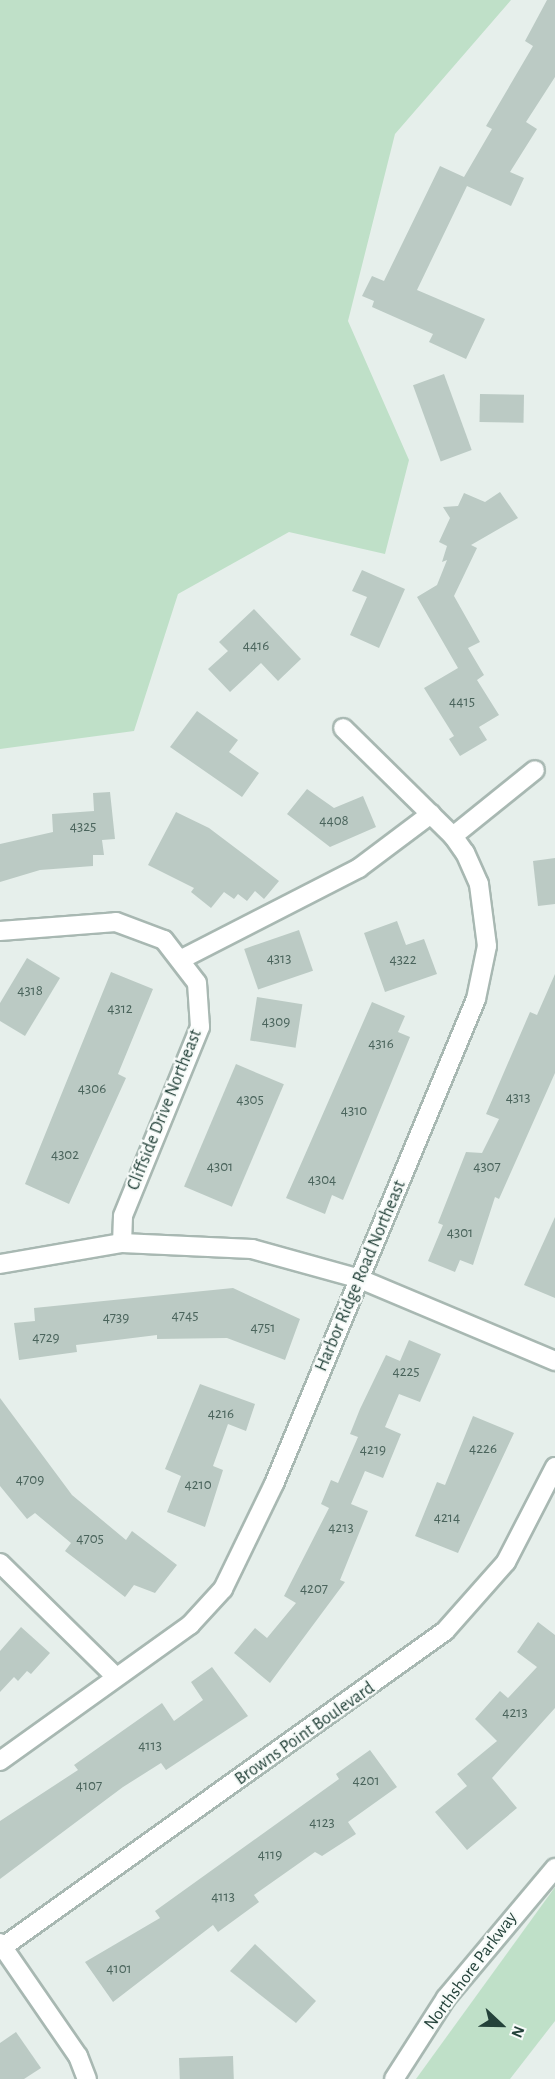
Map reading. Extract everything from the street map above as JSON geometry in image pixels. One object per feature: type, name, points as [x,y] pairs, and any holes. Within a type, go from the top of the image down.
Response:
[{"type":"street","name":"Harbor Ridge Road Northeast","points":[[0,1761],[114,1675],[190,1625],[223,1589],[249,1543],[482,979],[487,946],[483,901],[453,836],[344,729]]},
{"type":"street","points":[[453,836],[535,770]]},
{"type":"street","points":[[182,959],[359,868],[431,813]]},
{"type":"street","name":"Cliffside Drive Northeast","points":[[0,932],[116,922],[164,940],[182,959],[201,995],[200,1027],[123,1216],[122,1243]]},
{"type":"street","points":[[0,1264],[122,1243],[252,1249],[360,1279],[555,1361]]},
{"type":"street","name":"Browns Point Boulevard","points":[[1,1946],[445,1631],[506,1562],[555,1467]]},
{"type":"street","points":[[0,1563],[114,1675]]},
{"type":"street","name":"Northshore Parkway","points":[[394,2079],[446,1998],[555,1868]]},
{"type":"street","points":[[1,1946],[78,2056],[87,2079]]},
{"type":"green space","points":[[0,0],[511,0],[395,134],[348,321],[409,460],[385,554],[289,532],[178,594],[134,731],[0,749]]},
{"type":"green space","points":[[555,1887],[555,2021],[510,2079],[416,2079]]},
{"type":"building","points":[[547,0],[555,0],[555,77],[526,122],[537,129],[510,172],[524,178],[511,206],[467,186],[417,290],[485,319],[466,359],[429,342],[433,334],[372,307],[374,301],[362,296],[372,276],[384,281],[440,166],[464,177],[492,129],[486,126],[533,46],[525,41]]},
{"type":"building","points":[[444,374],[472,450],[441,461],[413,385]]},
{"type":"building","points":[[480,394],[524,395],[524,423],[480,422]]},
{"type":"building","points":[[500,492],[518,518],[471,545],[477,548],[454,596],[480,642],[468,648],[484,675],[477,680],[499,715],[479,727],[487,740],[460,756],[449,739],[454,736],[424,688],[458,668],[417,597],[437,585],[447,560],[442,562],[447,546],[439,542],[450,518],[443,507],[458,506],[464,493],[485,502]]},
{"type":"building","points":[[362,570],[405,589],[379,648],[350,635],[367,597],[352,591]]},
{"type":"building","points":[[254,609],[301,659],[278,681],[261,663],[230,692],[208,669],[228,651],[219,642]]},
{"type":"building","points":[[197,711],[238,740],[229,752],[259,773],[242,797],[170,747]]},
{"type":"building","points":[[307,789],[334,808],[363,796],[376,827],[330,847],[287,814]]},
{"type":"building","points":[[110,792],[115,839],[102,840],[104,855],[93,855],[93,866],[40,870],[0,882],[0,844],[53,832],[52,814],[94,811],[93,793]]},
{"type":"building","points":[[176,812],[209,828],[279,881],[264,899],[255,891],[247,901],[238,894],[234,899],[224,892],[211,908],[191,892],[194,888],[148,865]]},
{"type":"building","points":[[555,858],[555,904],[538,906],[533,861]]},
{"type":"building","points":[[397,921],[406,945],[424,939],[437,974],[385,992],[364,933]]},
{"type":"building","points":[[299,930],[313,971],[258,990],[244,949]]},
{"type":"building","points":[[27,958],[60,978],[25,1036],[0,1021],[0,1003]]},
{"type":"building","points":[[111,972],[153,989],[118,1074],[126,1078],[69,1204],[25,1184]]},
{"type":"building","points":[[555,974],[555,1073],[499,1199],[495,1197],[473,1265],[460,1260],[455,1272],[428,1261],[443,1225],[438,1223],[466,1152],[482,1153],[499,1119],[486,1114],[530,1012],[537,1015]]},
{"type":"building","points":[[257,997],[302,1004],[296,1048],[250,1040]]},
{"type":"building","points":[[372,1002],[405,1016],[398,1032],[410,1037],[343,1200],[332,1195],[325,1214],[286,1198]]},
{"type":"building","points":[[236,1064],[284,1084],[232,1207],[184,1186]]},
{"type":"building","points":[[555,1217],[555,1298],[524,1285]]},
{"type":"building","points":[[233,1288],[300,1319],[285,1360],[227,1338],[157,1339],[157,1335],[76,1345],[77,1352],[19,1360],[14,1323],[35,1321],[34,1308]]},
{"type":"building","points":[[409,1340],[441,1354],[420,1402],[399,1394],[385,1427],[401,1434],[383,1478],[365,1471],[351,1504],[368,1511],[340,1580],[345,1582],[270,1683],[234,1653],[255,1628],[267,1638],[296,1603],[284,1596],[329,1508],[321,1504],[331,1480],[338,1483],[358,1437],[350,1434],[360,1409],[386,1355],[400,1361]]},
{"type":"building","points":[[200,1384],[255,1404],[246,1431],[228,1424],[213,1466],[223,1470],[205,1527],[167,1512],[181,1476],[165,1469]]},
{"type":"building","points":[[0,1398],[72,1495],[126,1540],[132,1531],[177,1565],[155,1593],[134,1585],[125,1597],[65,1551],[71,1543],[35,1513],[27,1519],[0,1486]]},
{"type":"building","points":[[473,1416],[514,1433],[458,1553],[415,1536],[437,1482],[445,1485]]},
{"type":"building","points":[[538,1622],[555,1635],[555,1708],[492,1778],[517,1808],[467,1850],[435,1812],[467,1786],[457,1774],[497,1741],[475,1719],[500,1691],[508,1698],[537,1667],[517,1652]]},
{"type":"building","points":[[21,1627],[50,1653],[31,1674],[27,1671],[18,1681],[14,1677],[0,1692],[0,1651]]},
{"type":"building","points":[[212,1667],[248,1716],[166,1770],[161,1763],[123,1787],[0,1879],[0,1821],[78,1770],[74,1765],[162,1703],[174,1721],[203,1700],[191,1682]]},
{"type":"building","points":[[370,1750],[397,1787],[348,1822],[356,1834],[322,1856],[315,1852],[254,1895],[259,1902],[218,1932],[213,1925],[113,2002],[85,1962],[160,1918],[155,1911],[339,1779],[336,1774]]},
{"type":"building","points":[[255,1944],[316,2001],[296,2023],[230,1971]]},
{"type":"building","points":[[16,2032],[41,2068],[24,2079],[0,2079],[0,2043]]},
{"type":"building","points":[[233,2056],[234,2079],[180,2079],[179,2058]]}]
